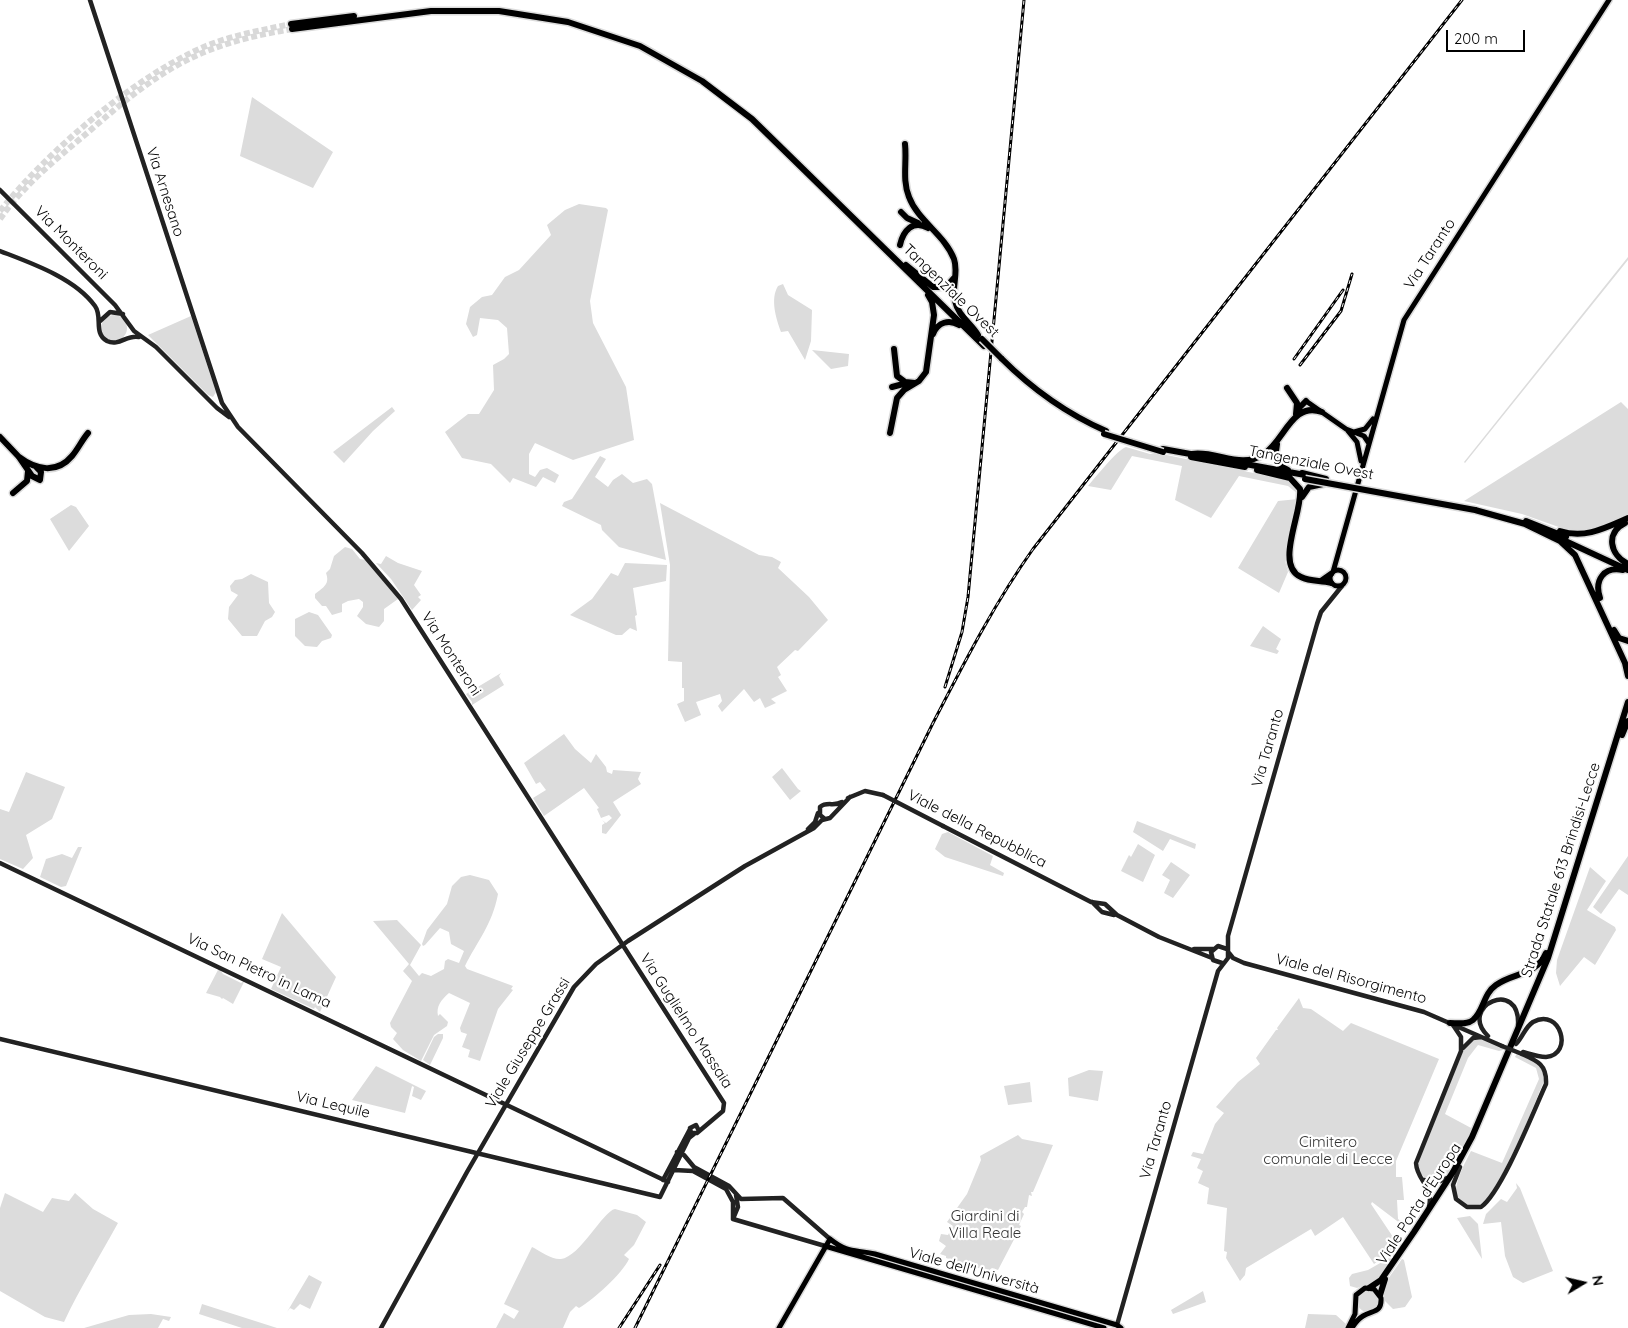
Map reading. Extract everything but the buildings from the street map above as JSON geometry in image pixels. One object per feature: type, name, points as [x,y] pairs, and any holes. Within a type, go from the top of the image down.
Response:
[{"type":"highway","name":"Tangenziale Ovest","points":[[291,27],[431,11],[476,10],[554,19],[588,27],[641,45],[683,68],[720,93],[752,119],[981,341]]},
{"type":"highway","points":[[905,144],[906,188],[918,214],[952,256],[956,272],[953,291],[956,305],[960,314],[981,341]]},
{"type":"highway","points":[[918,214],[908,208],[901,211],[907,218],[935,234]]},
{"type":"highway","points":[[900,245],[902,237],[908,228],[922,225]]},
{"type":"highway","name":"Tangenziale Ovest","points":[[905,267],[1028,386],[1067,416],[1105,433],[1163,450],[1257,470],[1326,479],[1515,517],[1545,528],[1628,565]]},
{"type":"highway","points":[[905,267],[938,289],[950,285],[956,272]]},
{"type":"highway","points":[[892,388],[916,383],[926,372],[933,306],[930,297],[912,275]]},
{"type":"highway","points":[[931,339],[938,326],[951,322],[959,325],[981,341]]},
{"type":"highway","points":[[894,349],[896,373],[900,380],[908,385]]},
{"type":"highway","points":[[890,433],[896,402],[908,385]]},
{"type":"highway","points":[[1287,388],[1295,398],[1298,412]]},
{"type":"highway","points":[[1192,454],[1248,460],[1265,454],[1280,438],[1306,401]]},
{"type":"highway","points":[[1298,412],[1312,409],[1322,412]]},
{"type":"highway","points":[[37,468],[49,468],[65,462],[73,455],[88,433]]},
{"type":"highway","points":[[0,437],[20,457],[32,476],[40,480],[41,472],[20,457]]},
{"type":"highway","points":[[1280,438],[1274,451],[1278,464],[1287,470],[1305,476]]},
{"type":"highway","name":"Tangenziale Ovest","points":[[1163,450],[1305,476],[1352,487],[1475,508],[1525,524],[1628,571]]},
{"type":"highway","points":[[12,493],[26,481],[27,467]]},
{"type":"highway","points":[[1257,470],[1293,480],[1300,489],[1300,501],[1289,563],[1296,574],[1308,580],[1332,584]]},
{"type":"highway","points":[[1300,501],[1306,489],[1316,484],[1352,487]]},
{"type":"highway","points":[[1515,517],[1566,533],[1578,534],[1596,532],[1628,520]]},
{"type":"highway","points":[[1628,520],[1617,529],[1612,544],[1615,554],[1628,565]]},
{"type":"highway","points":[[1525,524],[1560,541],[1579,561],[1622,657],[1628,676]]},
{"type":"highway","points":[[1628,571],[1617,569],[1607,571],[1599,579],[1598,590],[1616,634],[1628,641]]},
{"type":"highway","points":[[1320,581],[1332,573]]},
{"type":"highway","points":[[1620,734],[1628,694]]},
{"type":"highway","name":"Strada Statale 613 Brindisi-Lecce","points":[[1514,1043],[1557,946],[1628,702]]},
{"type":"highway","name":"Strada Statale 613 Brindisi-Lecce","points":[[1514,1043],[1545,968],[1620,734],[1628,716]]},
{"type":"highway","points":[[1620,734],[1628,720]]},
{"type":"highway","points":[[1450,1022],[1466,1023],[1473,1020],[1491,989],[1498,983],[1536,968],[1541,964],[1565,908]]},
{"type":"highway","name":"Viale Porta d'Europa","points":[[1380,1295],[1383,1282],[1460,1168],[1514,1043]]},
{"type":"highway","name":"Viale Porta d'Europa","points":[[1369,1288],[1381,1280],[1454,1172],[1472,1138],[1514,1043]]},
{"type":"main road","name":"Via Arnesano","points":[[90,0],[218,391]]},
{"type":"main road","name":"Via Taranto","points":[[1332,599],[1334,590],[1332,573],[1399,336],[1412,305],[1609,0]]},
{"type":"main road","name":"Via Monteroni","points":[[0,190],[124,315],[134,331],[146,338],[214,405],[230,418],[389,582],[614,933],[623,944]]},
{"type":"main road","points":[[0,250],[56,276],[74,288],[94,305],[99,314],[100,333],[108,341],[115,343],[134,336],[146,338]]},
{"type":"main road","points":[[99,325],[104,315],[110,312],[124,315]]},
{"type":"main road","points":[[124,339],[129,332],[130,324]]},
{"type":"main road","points":[[208,397],[214,398],[218,391]]},
{"type":"main road","name":"Via Monteroni","points":[[218,391],[230,418]]},
{"type":"main road","name":"Via Monteroni","points":[[208,397],[222,402]]},
{"type":"main road","points":[[1306,401],[1346,429],[1358,442],[1362,466]]},
{"type":"main road","points":[[214,405],[219,405],[222,402]]},
{"type":"main road","points":[[1353,432],[1362,431],[1368,427],[1377,412]]},
{"type":"main road","points":[[1346,429],[1364,436],[1368,442]]},
{"type":"main road","points":[[1358,442],[1368,442]]},
{"type":"main road","name":"Via Taranto","points":[[1228,951],[1228,936],[1317,624],[1321,612],[1347,577],[1337,564],[1338,551]]},
{"type":"main road","points":[[1332,573],[1341,570]]},
{"type":"main road","points":[[1332,584],[1342,586]]},
{"type":"main road","name":"Viale della Repubblica","points":[[831,805],[837,805],[850,797],[870,791],[883,795],[1100,907]]},
{"type":"main road","points":[[831,805],[834,813],[850,797]]},
{"type":"main road","name":"Viale Giuseppe Grassi","points":[[805,833],[815,822],[823,805],[831,805]]},
{"type":"main road","points":[[819,812],[825,819]]},
{"type":"main road","name":"Viale Giuseppe Grassi","points":[[381,1328],[478,1153],[574,987],[596,964],[616,948],[741,868],[805,833],[825,819],[830,818],[834,813]]},
{"type":"main road","name":"Via San Pietro in Lama","points":[[0,863],[192,953],[665,1181]]},
{"type":"main road","name":"Viale della Repubblica","points":[[1100,907],[1105,904],[1106,910]]},
{"type":"main road","name":"Viale della Repubblica","points":[[1100,907],[1100,912],[1106,910],[1159,937],[1212,958]]},
{"type":"main road","name":"Via Monteroni","points":[[614,933],[616,948]]},
{"type":"main road","name":"Via Taranto","points":[[1218,946],[1228,936]]},
{"type":"main road","name":"Via Guglielmo Massaia","points":[[623,944],[724,1103],[723,1111],[697,1130]]},
{"type":"main road","points":[[1218,946],[1228,951],[1224,962],[1217,963],[1212,958],[1213,949],[1218,946]]},
{"type":"main road","name":"Viale della Repubblica","points":[[1188,948],[1213,949]]},
{"type":"main road","name":"Viale del Risorgimento","points":[[1228,951],[1234,958],[1244,963],[1408,1007],[1488,1037],[1522,1053]]},
{"type":"main road","name":"Via Taranto","points":[[1115,1326],[1213,988],[1224,962]]},
{"type":"main road","name":"Viale del Risorgimento","points":[[1224,962],[1244,963]]},
{"type":"main road","points":[[1428,1210],[1430,1194],[1416,1168],[1417,1159],[1461,1051],[1473,1038],[1488,1037],[1481,1026],[1481,1013],[1492,1000],[1503,999],[1514,1005],[1518,1026],[1514,1043]]},
{"type":"main road","points":[[1514,1043],[1527,1027],[1536,1021],[1549,1020],[1560,1028],[1563,1036],[1561,1045],[1553,1055],[1540,1056],[1522,1053]]},
{"type":"main road","points":[[1450,1022],[1457,1029],[1461,1037],[1461,1051]]},
{"type":"main road","name":"Via Lequile","points":[[0,1039],[660,1197],[665,1181]]},
{"type":"main road","points":[[1460,1168],[1453,1185],[1456,1198],[1467,1207],[1481,1207],[1490,1198],[1515,1152],[1546,1084],[1546,1072],[1541,1063],[1522,1053]]},
{"type":"main road","points":[[665,1181],[692,1126],[697,1130],[679,1153]]},
{"type":"main road","points":[[686,1144],[686,1152],[690,1164]]},
{"type":"main road","points":[[679,1153],[690,1164],[729,1186],[741,1199],[747,1201],[783,1198],[830,1239],[779,1328]]},
{"type":"main road","points":[[672,1168],[693,1171],[726,1190],[733,1202],[733,1219]]},
{"type":"main road","points":[[1423,1179],[1440,1182],[1454,1172]]},
{"type":"main road","points":[[733,1219],[738,1207],[736,1193]]},
{"type":"main road","points":[[733,1219],[825,1246]]},
{"type":"main road","name":"Viale dell'Università","points":[[830,1239],[841,1248],[855,1252],[875,1254],[1115,1326]]},
{"type":"main road","name":"Viale dell'Università","points":[[825,1246],[1104,1328]]},
{"type":"main road","points":[[1369,1288],[1380,1295]]},
{"type":"main road","name":"Viale Porta d'Europa","points":[[1348,1328],[1355,1317],[1355,1300],[1359,1292],[1369,1288]]},
{"type":"main road","name":"Viale Porta d'Europa","points":[[1352,1328],[1358,1320],[1367,1314],[1374,1313],[1380,1308],[1382,1301],[1380,1295]]},
{"type":"main road","points":[[1356,1306],[1361,1312],[1367,1314]]},
{"type":"green space","points":[[252,97],[333,152],[313,188],[240,156]]},
{"type":"green space","points":[[579,204],[606,208],[608,210],[590,301],[593,323],[626,387],[634,440],[573,460],[535,443],[529,454],[529,474],[535,477],[540,470],[547,468],[559,475],[555,483],[543,477],[536,487],[513,478],[510,483],[491,464],[462,458],[445,432],[468,414],[479,414],[494,390],[493,365],[509,354],[507,328],[498,320],[480,318],[477,335],[473,337],[466,324],[470,307],[482,297],[492,295],[505,277],[519,270],[551,235],[547,225],[565,210]]},
{"type":"green space","points":[[1628,257],[1628,260],[1465,463],[1464,462]]},
{"type":"green space","points":[[783,284],[788,295],[812,310],[811,341],[805,360],[788,331],[781,332],[777,321],[774,297],[778,286]]},
{"type":"green space","points":[[114,315],[123,319],[127,328],[123,337],[114,341],[105,337],[101,328],[105,319]]},
{"type":"green space","points":[[191,316],[216,392],[213,397],[208,395],[148,335]]},
{"type":"green space","points":[[812,350],[849,354],[848,366],[831,369]]},
{"type":"green space","points":[[1621,402],[1628,409],[1628,516],[1602,526],[1582,531],[1570,531],[1522,514],[1464,501]]},
{"type":"green space","points":[[392,407],[395,411],[373,431],[344,463],[333,452]]},
{"type":"green space","points":[[1126,447],[1150,454],[1157,453],[1287,480],[1295,484],[1298,494],[1288,486],[1239,476],[1211,518],[1175,500],[1182,466],[1132,456],[1111,490],[1088,486],[1112,458]]},
{"type":"green space","points":[[600,456],[606,459],[595,477],[608,487],[613,480],[622,474],[633,483],[647,479],[652,484],[666,560],[619,547],[602,530],[601,525],[562,506],[564,502],[572,499]]},
{"type":"green space","points":[[1298,499],[1285,561],[1288,572],[1279,593],[1238,568],[1278,501]]},
{"type":"green space","points":[[660,503],[759,555],[772,557],[781,562],[778,568],[809,597],[828,620],[798,651],[795,650],[777,667],[781,675],[778,677],[787,691],[771,699],[776,703],[765,708],[760,698],[754,702],[744,689],[722,712],[718,706],[722,701],[720,694],[696,702],[701,715],[685,722],[677,704],[684,701],[682,662],[668,661],[670,565]]},
{"type":"green space","points":[[71,505],[76,507],[89,526],[69,551],[50,519]]},
{"type":"green space","points":[[345,547],[352,549],[360,559],[366,560],[398,599],[384,609],[384,621],[379,627],[366,624],[357,616],[363,607],[363,602],[359,599],[342,604],[342,612],[332,615],[326,606],[322,606],[315,598],[315,594],[327,583],[326,573],[330,569],[334,556]]},
{"type":"green space","points":[[386,556],[398,563],[422,571],[414,585],[421,595],[418,597],[421,600],[412,610],[391,579],[376,563],[381,564]]},
{"type":"green space","points":[[625,563],[667,565],[666,581],[633,588],[637,631],[630,628],[622,635],[616,635],[570,615],[592,599],[611,573],[618,576]]},
{"type":"green space","points":[[251,574],[268,582],[269,603],[275,612],[272,617],[265,621],[257,636],[242,636],[228,619],[229,607],[238,595],[231,591],[230,586],[235,580],[242,579]]},
{"type":"green space","points":[[309,612],[318,615],[332,635],[331,638],[322,641],[317,647],[305,646],[295,636],[295,619]]},
{"type":"green space","points":[[1263,626],[1281,639],[1276,649],[1279,651],[1277,654],[1250,646]]},
{"type":"green space","points":[[501,673],[499,676],[504,685],[472,705],[466,694]]},
{"type":"green space","points":[[564,734],[575,749],[591,763],[596,754],[606,767],[607,772],[612,774],[613,770],[641,772],[638,779],[641,784],[613,802],[621,815],[606,834],[602,833],[602,825],[605,823],[602,820],[606,823],[612,818],[609,815],[601,818],[597,809],[599,808],[584,788],[544,816],[533,798],[546,790],[540,782],[536,784],[524,763]]},
{"type":"green space","points":[[782,768],[801,791],[790,800],[772,777]]},
{"type":"green space","points":[[26,772],[65,787],[52,819],[26,835],[33,858],[23,869],[0,859],[0,809],[9,812]]},
{"type":"green space","points":[[1137,821],[1196,844],[1195,849],[1170,839],[1163,851],[1133,832]]},
{"type":"green space","points":[[948,832],[993,856],[990,865],[1004,873],[1003,876],[945,857],[935,849],[942,834]]},
{"type":"green space","points":[[1138,844],[1155,855],[1143,882],[1121,871],[1129,855],[1131,857]]},
{"type":"green space","points":[[78,847],[82,847],[66,886],[61,887],[40,877],[46,859],[62,854],[72,858]]},
{"type":"green space","points":[[1628,856],[1628,895],[1619,889],[1601,914],[1593,907]]},
{"type":"green space","points":[[1171,862],[1190,875],[1173,898],[1164,893],[1170,880],[1162,875]]},
{"type":"green space","points":[[1590,867],[1606,881],[1587,910],[1615,927],[1616,930],[1595,965],[1584,957],[1560,986],[1556,973],[1557,960]]},
{"type":"green space","points":[[470,875],[489,880],[498,894],[488,924],[465,966],[467,969],[513,986],[511,989],[513,990],[498,1009],[480,1061],[468,1057],[470,1050],[462,1047],[467,1034],[461,1032],[460,1028],[470,1003],[449,993],[438,1006],[438,1016],[440,1014],[448,1022],[447,1026],[434,1035],[421,1061],[403,1050],[393,1039],[397,1033],[390,1023],[412,981],[403,971],[409,964],[373,921],[397,920],[421,945],[410,965],[419,976],[422,973],[431,976],[444,969],[445,961],[448,959],[459,963],[464,951],[451,944],[449,932],[440,928],[425,945],[423,946],[422,944],[427,930],[447,904],[452,886],[461,877]]},
{"type":"green space","points":[[282,913],[336,977],[320,1012],[315,1007],[314,1009],[271,989],[281,967],[262,959]]},
{"type":"green space","points":[[219,968],[223,974],[241,983],[245,980],[233,1004],[223,998],[206,993]]},
{"type":"green space","name":"Cimitero comunale di Lecce","points":[[1299,998],[1303,1008],[1311,1009],[1343,1031],[1351,1023],[1439,1059],[1396,1161],[1396,1177],[1402,1177],[1404,1200],[1397,1200],[1398,1219],[1406,1225],[1405,1227],[1372,1202],[1371,1204],[1399,1246],[1374,1264],[1343,1217],[1315,1236],[1311,1229],[1246,1268],[1245,1275],[1240,1281],[1226,1258],[1227,1252],[1224,1251],[1227,1208],[1207,1204],[1209,1188],[1198,1183],[1203,1171],[1197,1168],[1201,1159],[1191,1156],[1193,1152],[1203,1154],[1215,1124],[1224,1113],[1216,1107],[1238,1082],[1260,1064],[1256,1058],[1276,1030],[1278,1030],[1277,1028]]},
{"type":"green space","points":[[438,1034],[443,1034],[443,1038],[430,1065],[423,1060],[434,1037]]},
{"type":"green space","points":[[1480,1038],[1507,1049],[1499,1051],[1478,1045],[1468,1058],[1445,1114],[1473,1129],[1454,1165],[1447,1174],[1433,1181],[1421,1174],[1419,1160],[1464,1049],[1473,1040]]},
{"type":"green space","points":[[1517,1053],[1532,1059],[1539,1065],[1544,1081],[1515,1149],[1496,1185],[1487,1198],[1478,1206],[1466,1206],[1459,1202],[1456,1195],[1456,1186],[1471,1151],[1502,1163],[1539,1079],[1536,1068],[1515,1057]]},
{"type":"green space","points":[[376,1066],[426,1091],[421,1100],[412,1096],[414,1087],[412,1086],[405,1113],[352,1100]]},
{"type":"green space","points":[[1089,1070],[1103,1071],[1098,1101],[1069,1096],[1068,1078]]},
{"type":"green space","points":[[1030,1082],[1032,1102],[1008,1105],[1004,1086]]},
{"type":"green space","name":"Giardini di Villa Reale","points":[[1018,1135],[1022,1139],[1053,1145],[1033,1192],[1031,1192],[1032,1196],[1029,1195],[1027,1207],[1022,1212],[1024,1214],[1019,1225],[1021,1226],[998,1270],[992,1268],[988,1271],[946,1258],[946,1256],[940,1254],[946,1246],[939,1241],[941,1234],[948,1235],[953,1226],[947,1222],[967,1194],[981,1160],[980,1156]]},
{"type":"green space","points":[[1516,1183],[1520,1188],[1553,1271],[1523,1283],[1513,1277],[1505,1256],[1501,1222],[1483,1224],[1486,1214],[1501,1199],[1507,1202],[1517,1188]]},
{"type":"green space","points":[[5,1193],[43,1212],[52,1198],[69,1201],[75,1193],[93,1209],[118,1223],[83,1284],[64,1322],[45,1317],[0,1291],[0,1208]]},
{"type":"green space","points":[[615,1209],[637,1215],[646,1222],[634,1245],[624,1255],[629,1259],[614,1279],[585,1304],[579,1308],[576,1306],[570,1312],[563,1328],[496,1328],[504,1313],[514,1319],[519,1311],[504,1304],[532,1247],[554,1258],[561,1259],[568,1256],[576,1251],[604,1217]]},
{"type":"green space","points":[[1470,1216],[1478,1224],[1482,1259],[1457,1218]]},
{"type":"green space","points":[[1396,1254],[1377,1281],[1357,1288],[1350,1286],[1349,1278],[1352,1274],[1368,1270]]},
{"type":"green space","points":[[1402,1259],[1404,1260],[1412,1297],[1405,1307],[1393,1309],[1385,1301],[1383,1286]]},
{"type":"green space","points":[[309,1275],[322,1282],[310,1309],[300,1304],[294,1310],[290,1308],[287,1312]]},
{"type":"green space","points":[[1368,1290],[1376,1293],[1379,1301],[1376,1309],[1368,1312],[1360,1309],[1357,1301],[1360,1293]]},
{"type":"green space","points":[[1203,1291],[1206,1302],[1173,1314],[1171,1310]]},
{"type":"green space","points":[[202,1304],[277,1328],[242,1328],[199,1314]]},
{"type":"green space","points":[[151,1314],[171,1317],[169,1321],[163,1319],[158,1328],[84,1328],[129,1315]]},
{"type":"green space","points":[[1308,1314],[1336,1315],[1346,1324],[1344,1328],[1305,1328]]},
{"type":"tunnel","points":[[0,211],[42,164],[68,140],[94,117],[151,76],[179,59],[216,42],[291,24]]},
{"type":"tunnel","points":[[0,219],[29,184],[51,164],[114,110],[158,77],[190,58],[217,47],[292,29]]},
{"type":"railway","points":[[945,687],[962,632],[968,597],[1024,0]]},
{"type":"railway","points":[[635,1328],[933,723],[1005,591],[1033,549],[1462,0]]},
{"type":"railway","points":[[1300,365],[1341,311],[1352,274]]},
{"type":"railway","points":[[1294,359],[1343,290]]},
{"type":"railway","points":[[619,1328],[660,1265]]}]
